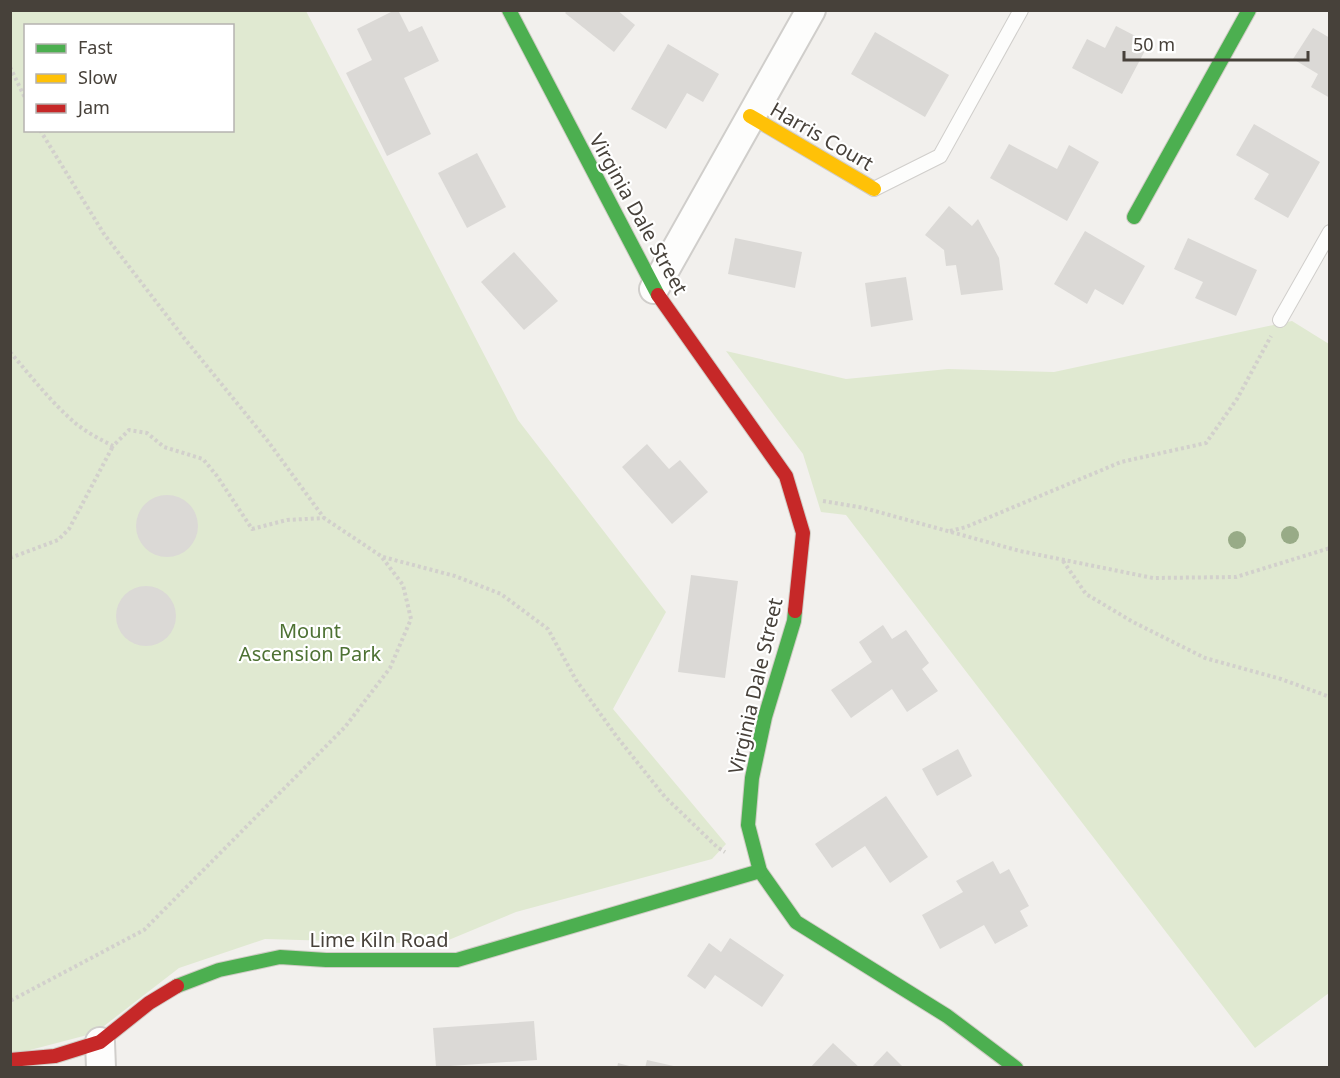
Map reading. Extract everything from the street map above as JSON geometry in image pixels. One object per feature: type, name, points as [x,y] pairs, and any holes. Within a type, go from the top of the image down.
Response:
[{"type":"street","name":"Virginia Dale Street","points":[[509,10],[654,289],[786,476],[803,533],[794,621],[765,717],[750,801],[748,825],[760,871],[796,922],[947,1016],[1016,1068]]},
{"type":"street","points":[[654,289],[811,10]]},
{"type":"street","points":[[1134,217],[1249,10]]},
{"type":"street","name":"Harris Court","points":[[750,116],[874,189]]},
{"type":"street","name":"Lime Kiln Road","points":[[10,1060],[100,1055],[149,1003],[179,985],[219,970],[280,957],[326,960],[457,960],[760,871]]},
{"type":"lane","points":[[874,189],[939,156],[1021,10]]},
{"type":"lane","points":[[1280,320],[1329,232]]},
{"type":"path","points":[[10,67],[24,96]]},
{"type":"path","points":[[41,132],[104,234],[267,440],[324,518],[381,556],[455,576],[501,594],[548,629],[576,680],[664,797],[717,847],[760,871]]},
{"type":"path","points":[[948,531],[966,527],[1121,462],[1206,443],[1237,399],[1280,320]]},
{"type":"path","points":[[10,352],[74,422],[113,446]]},
{"type":"path","points":[[10,558],[58,540],[69,529],[113,446],[129,430],[147,433],[164,447],[203,459],[223,484],[252,529],[287,520],[324,518]]},
{"type":"path","points":[[792,496],[864,508],[1020,551],[1153,578],[1236,578],[1329,548]]},
{"type":"path","points":[[10,1000],[144,930],[345,727],[390,668],[411,619],[403,585],[381,556]]},
{"type":"path","points":[[1062,560],[1086,594],[1133,622],[1205,658],[1281,679],[1329,697]]},
{"type":"green space","name":"Mount Ascension Park","points":[[10,11],[306,11],[518,420],[666,612],[613,709],[726,844],[712,859],[516,912],[439,944],[265,939],[179,968],[95,1033],[11,1055]]},
{"type":"green space","points":[[1292,321],[1329,344],[1329,993],[1255,1048],[846,515],[821,512],[803,454],[726,351],[846,379],[948,369],[1054,372]]},
{"type":"building","points":[[398,10],[409,32],[422,26],[439,61],[404,78],[431,134],[387,156],[346,73],[372,60],[357,29]]},
{"type":"building","points":[[568,10],[617,10],[635,25],[614,52],[565,13]]},
{"type":"building","points":[[1116,26],[1149,43],[1122,94],[1072,68],[1087,39],[1105,48]]},
{"type":"building","points":[[1313,28],[1330,38],[1330,98],[1311,87],[1318,74],[1293,59]]},
{"type":"building","points":[[875,32],[949,75],[925,117],[851,74]]},
{"type":"building","points":[[668,44],[719,74],[703,102],[687,93],[666,129],[631,109]]},
{"type":"building","points":[[1254,124],[1320,162],[1288,218],[1254,199],[1269,174],[1236,155]]},
{"type":"building","points":[[1009,144],[1057,169],[1069,145],[1099,162],[1067,221],[990,178]]},
{"type":"building","points":[[477,153],[506,207],[467,228],[438,173]]},
{"type":"building","points":[[949,206],[972,226],[978,219],[999,258],[1003,290],[961,295],[956,265],[946,266],[944,250],[925,235]]},
{"type":"building","points":[[1085,231],[1145,266],[1123,305],[1095,289],[1087,304],[1054,284]]},
{"type":"building","points":[[735,238],[802,252],[795,288],[728,274]]},
{"type":"building","points":[[1188,238],[1257,270],[1236,316],[1195,298],[1203,282],[1174,269]]},
{"type":"building","points":[[514,252],[558,301],[524,330],[481,282]]},
{"type":"building","points":[[906,277],[913,320],[871,327],[865,283]]},
{"type":"building","points":[[647,444],[669,469],[680,460],[708,492],[672,524],[622,467]]},
{"type":"building","points":[[161,495],[173,495],[189,504],[196,514],[198,526],[196,538],[189,548],[173,557],[161,557],[150,552],[141,543],[136,532],[136,520],[141,509],[150,500]]},
{"type":"building","points":[[691,575],[738,581],[725,678],[678,672]]},
{"type":"building","points":[[146,586],[163,591],[171,599],[176,616],[171,633],[163,641],[146,646],[129,641],[121,633],[116,616],[121,599],[129,591]]},
{"type":"building","points":[[883,625],[892,639],[906,630],[929,663],[922,669],[938,691],[907,712],[892,689],[851,718],[831,690],[872,662],[859,642]]},
{"type":"building","points":[[958,749],[972,776],[937,796],[922,769]]},
{"type":"building","points":[[886,796],[928,857],[890,883],[865,846],[832,868],[815,844]]},
{"type":"building","points":[[993,861],[1000,874],[1009,869],[1029,906],[1020,911],[1028,926],[995,944],[984,925],[940,949],[922,915],[963,892],[956,881]]},
{"type":"building","points":[[730,938],[784,975],[762,1007],[715,975],[705,989],[687,976],[709,943],[721,952]]},
{"type":"building","points":[[534,1021],[537,1060],[436,1067],[433,1028]]},
{"type":"building","points":[[833,1043],[860,1068],[810,1068]]},
{"type":"building","points":[[887,1051],[904,1068],[871,1068]]},
{"type":"building","points":[[647,1060],[678,1067],[678,1068],[645,1068]]},
{"type":"building","points":[[618,1063],[633,1067],[633,1068],[617,1068]]},
{"type":"traffic: fast","points":[[509,10],[658,295]]},
{"type":"traffic: fast","points":[[1134,217],[1249,10]]},
{"type":"traffic: fast","points":[[795,611],[765,717],[752,778],[748,825],[760,871],[796,922],[947,1016],[1016,1068]]},
{"type":"traffic: fast","points":[[177,986],[219,970],[280,957],[326,960],[457,960],[760,871]]},
{"type":"traffic: slow","points":[[750,116],[874,189]]},
{"type":"traffic: jam","points":[[658,295],[786,476],[803,533],[795,611]]},
{"type":"traffic: jam","points":[[10,1060],[55,1056],[100,1042],[149,1003],[177,986]]}]
